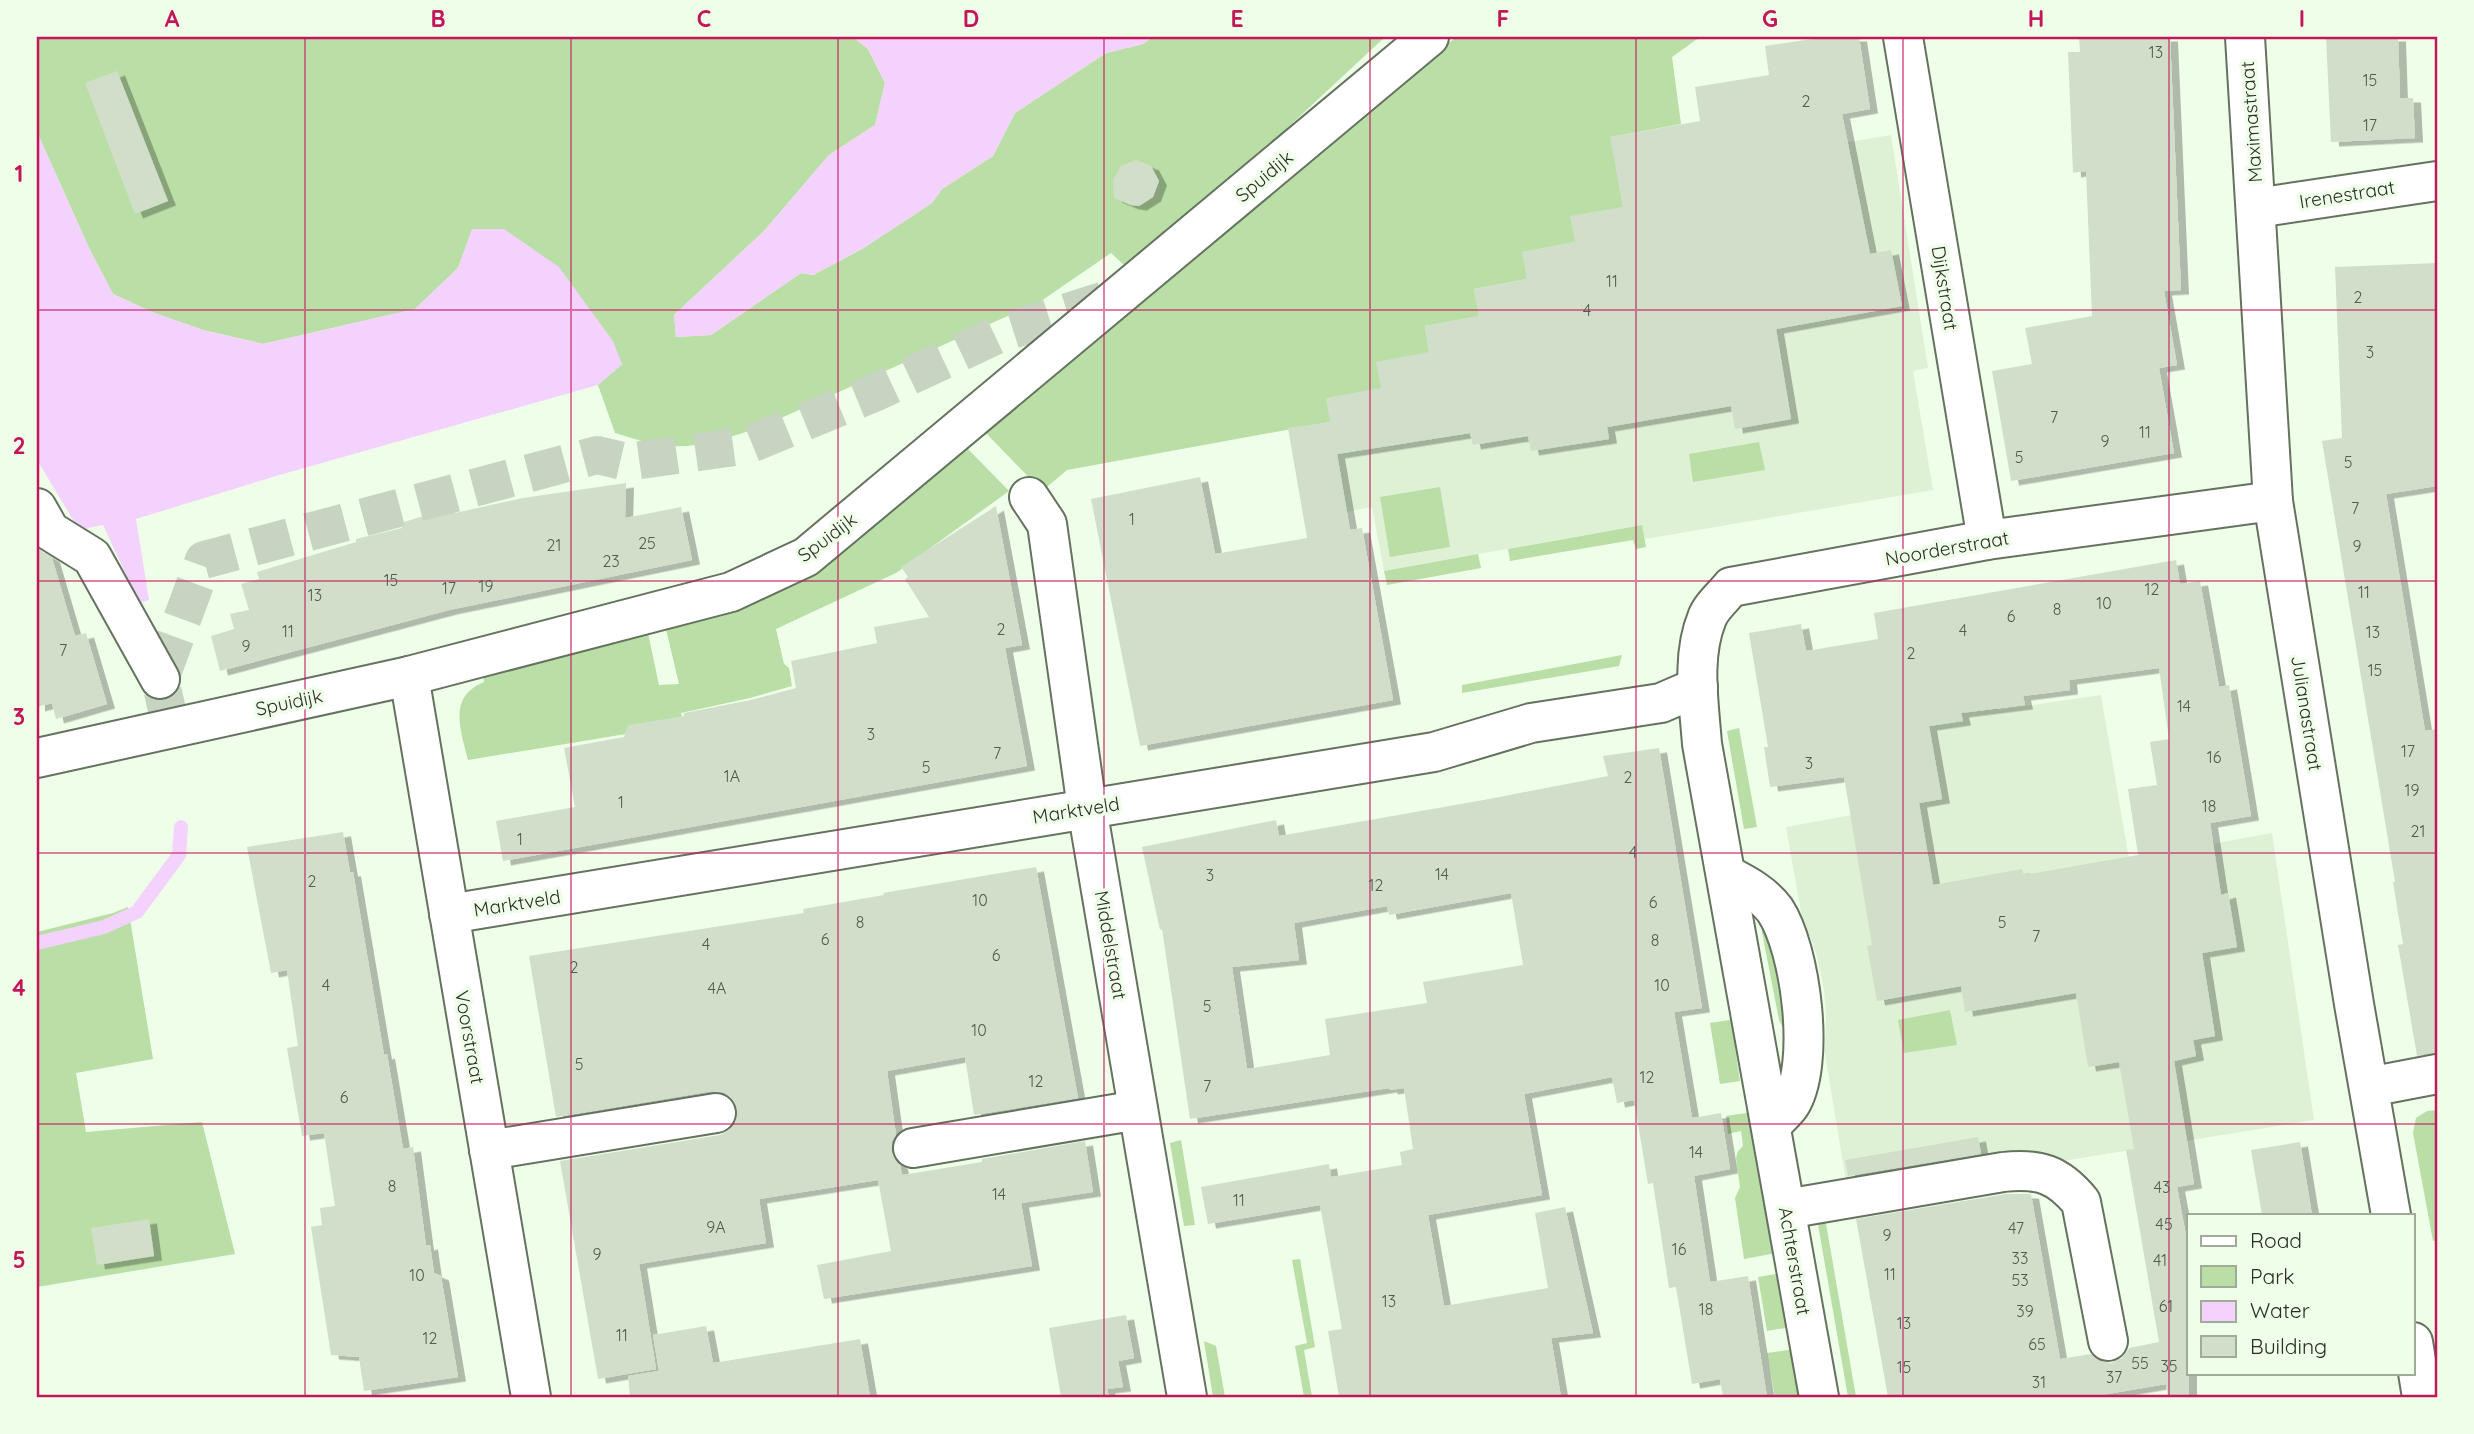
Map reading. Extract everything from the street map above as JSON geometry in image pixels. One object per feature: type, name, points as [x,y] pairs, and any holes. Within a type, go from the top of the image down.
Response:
[{"type":"street","name":"Spuidijk","points":[[37,758],[409,676],[732,592],[806,556],[1429,37]]},
{"type":"street","name":"Dijkstraat","points":[[1903,37],[1987,540]]},
{"type":"street","name":"Maximastraat","points":[[2245,37],[2256,208]]},
{"type":"street","name":"Irenestraat","points":[[2256,208],[2437,181]]},
{"type":"street","name":"Julianastraat","points":[[2256,208],[2273,501],[2391,1214]]},
{"type":"street","name":"Middelstraat","points":[[1029,497],[1047,524],[1087,808],[1187,1397]]},
{"type":"street","name":"Noorderstraat","points":[[1698,687],[1700,642],[1708,615],[1731,587],[1987,540],[2273,501]]},
{"type":"street","points":[[37,508],[50,531],[92,557],[160,679]]},
{"type":"street","name":"Voorstraat","points":[[409,676],[531,1397]]},
{"type":"street","name":"Marktveld","points":[[449,914],[1434,752],[1531,723],[1661,703],[1698,687]]},
{"type":"street","name":"Achterstraat","points":[[1698,687],[1702,744],[1819,1397]]},
{"type":"street","points":[[1727,875],[1756,890],[1774,909],[1782,923],[1798,979],[1804,1014],[1798,1083],[1790,1104],[1771,1125]]},
{"type":"street","points":[[2369,1087],[2437,1074]]},
{"type":"street","points":[[913,1148],[1138,1110]]},
{"type":"street","points":[[489,1150],[716,1113]]},
{"type":"street","points":[[1786,1209],[2003,1172],[2036,1171],[2054,1177],[2069,1188],[2081,1202],[2108,1341]]},
{"type":"street","points":[[2414,1348],[2422,1397]]},
{"type":"shaded area","points":[[1891,135],[1928,368],[1913,371],[1933,490],[1645,539],[1641,525],[1384,571],[1372,507],[1346,512],[1326,398],[1429,352],[1425,326],[1474,289],[1527,279],[1522,252],[1610,137],[1689,169]]},
{"type":"shaded area","points":[[2101,695],[2129,859],[2272,833],[2314,1120],[2045,1164],[2043,1152],[1847,1187],[1825,1054],[1824,990],[1817,956],[1801,912],[1786,827],[1918,803],[1903,717],[1996,700],[1998,710]]},
{"type":"green space","points":[[37,37],[853,37],[868,49],[885,83],[875,125],[829,155],[764,231],[674,315],[676,337],[711,335],[801,273],[813,275],[862,249],[932,203],[942,189],[993,156],[1015,113],[1106,53],[1143,44],[1153,37],[1385,37],[1240,172],[1125,266],[1111,253],[1041,301],[770,423],[715,441],[673,446],[653,444],[615,433],[598,385],[622,364],[472,230],[458,268],[415,309],[263,344],[203,330],[152,312],[113,294],[89,248],[37,132]]},
{"type":"green space","points":[[1456,37],[1700,37],[1672,57],[1681,124],[1611,137],[1623,207],[1575,242],[1523,252],[1527,279],[1474,289],[1479,316],[1425,326],[1429,352],[1330,422],[1067,470],[1042,491],[986,433]]},
{"type":"green space","points":[[1759,442],[1765,470],[1693,482],[1689,454]]},
{"type":"green space","points":[[967,448],[1009,491],[896,573],[776,629],[792,686],[681,713],[683,721],[662,728],[468,760],[460,727],[461,706],[472,688],[484,682],[483,673],[648,633],[659,685],[679,684],[666,629],[714,613],[835,553],[903,503]]},
{"type":"green space","points":[[1440,487],[1450,547],[1390,557],[1380,497]]},
{"type":"green space","points":[[1642,525],[1646,547],[1636,549],[1633,540],[1510,561],[1508,549]]},
{"type":"green space","points":[[1478,554],[1481,568],[1387,585],[1384,571]]},
{"type":"green space","points":[[1622,655],[1619,666],[1462,693],[1462,685]]},
{"type":"green space","points":[[1739,728],[1757,827],[1744,829],[1727,731]]},
{"type":"green space","points":[[128,907],[153,1059],[76,1073],[86,1132],[202,1122],[235,1254],[37,1287],[37,932]]},
{"type":"green space","points":[[1764,927],[1780,958],[1784,1030],[1779,1020],[1762,932]]},
{"type":"green space","points":[[1950,1010],[1957,1045],[1904,1053],[1898,1020]]},
{"type":"green space","points":[[1736,1019],[1740,1046],[1735,1047],[1740,1081],[1720,1084],[1710,1023]]},
{"type":"green space","points":[[2437,1110],[2437,1240],[2433,1241],[2413,1133],[2416,1118],[2427,1111]]},
{"type":"green space","points":[[1753,1112],[1776,1253],[1744,1259],[1735,1198],[1740,1187],[1736,1158],[1743,1146],[1741,1131],[1728,1134],[1726,1116]]},
{"type":"green space","points":[[1181,1140],[1195,1225],[1184,1226],[1170,1143]]},
{"type":"green space","points":[[1824,1212],[1856,1397],[1848,1397],[1816,1213]]},
{"type":"green space","points":[[1300,1259],[1315,1347],[1304,1350],[1312,1397],[1304,1397],[1295,1346],[1307,1343],[1292,1260]]},
{"type":"green space","points":[[1776,1274],[1779,1291],[1784,1291],[1791,1327],[1767,1331],[1758,1277]]},
{"type":"green space","points":[[1204,1341],[1216,1346],[1225,1397],[1213,1397]]},
{"type":"green space","points":[[1795,1349],[1804,1397],[1775,1397],[1767,1353]]},
{"type":"water","points":[[853,37],[1153,37],[1143,44],[1106,53],[1015,113],[993,156],[942,189],[932,203],[862,249],[813,275],[801,273],[711,335],[676,337],[674,315],[764,231],[829,155],[875,125],[885,83],[868,49]]},
{"type":"water","points":[[37,132],[89,248],[113,294],[152,312],[203,330],[263,344],[415,309],[458,268],[472,229],[504,229],[559,267],[613,341],[622,364],[598,385],[276,476],[136,519],[149,600],[139,603],[103,525],[79,530],[37,460]]},
{"type":"building","points":[[1825,37],[1859,37],[1870,109],[1842,114],[1870,254],[1891,250],[1902,306],[1776,329],[1791,419],[1735,429],[1731,406],[1607,427],[1609,439],[1531,451],[1528,436],[1473,445],[1470,433],[1337,454],[1350,530],[1362,528],[1393,700],[1140,746],[1091,499],[1200,477],[1215,554],[1307,538],[1288,428],[1330,422],[1326,398],[1381,388],[1376,362],[1429,352],[1425,326],[1479,316],[1474,289],[1527,279],[1522,252],[1575,242],[1570,216],[1623,207],[1610,137],[1700,121],[1695,87],[1769,75],[1765,46]]},
{"type":"building","points":[[2079,37],[2170,37],[2181,290],[2164,291],[2177,365],[2159,368],[2174,453],[2011,481],[1992,371],[2032,364],[2025,328],[2092,316],[2086,171],[2073,173],[2068,52],[2080,52]]},
{"type":"building","points":[[2326,37],[2398,37],[2400,98],[2413,98],[2415,138],[2331,142]]},
{"type":"building","points":[[117,71],[168,201],[135,214],[85,83]]},
{"type":"building","points":[[1136,160],[1151,166],[1159,181],[1153,197],[1139,206],[1114,198],[1113,180],[1121,166]]},
{"type":"building","points":[[2437,263],[2437,486],[2386,494],[2425,731],[2437,729],[2437,1053],[2417,1056],[2398,945],[2403,944],[2395,882],[2322,441],[2342,438],[2335,267]]},
{"type":"building","points":[[626,483],[625,518],[681,507],[692,560],[449,610],[220,671],[211,636],[234,629],[230,614],[249,610],[241,584],[259,579],[257,572],[356,542],[356,539],[402,528],[401,523],[426,515],[454,509],[455,513],[523,498]]},
{"type":"building","points":[[996,506],[1022,645],[1005,648],[1027,766],[503,861],[496,821],[575,807],[564,748],[624,737],[628,725],[684,716],[684,713],[796,688],[791,661],[877,643],[874,627],[929,617],[905,579],[908,577],[901,567]]},
{"type":"building","points":[[37,548],[52,558],[75,636],[86,633],[107,704],[56,719],[52,703],[37,707]]},
{"type":"building","points":[[2176,560],[2180,584],[2200,581],[2219,687],[2229,685],[2251,816],[2210,823],[2221,895],[2228,893],[2237,947],[2202,953],[2215,1036],[2193,1040],[2196,1056],[2174,1061],[2194,1184],[2177,1187],[2187,1241],[2189,1397],[2168,1397],[2166,1384],[2090,1397],[1888,1397],[1856,1219],[2006,1194],[2031,1194],[2060,1359],[2091,1354],[2100,1361],[2111,1363],[2122,1358],[2129,1348],[2159,1342],[2126,1150],[2134,1149],[2119,1062],[2088,1067],[2076,993],[1965,1012],[1961,986],[1877,1001],[1867,946],[1872,945],[1844,777],[1770,787],[1764,747],[1768,747],[1749,633],[1801,624],[1806,651],[1878,639],[1874,613]],"holes":[[[2159,668],[2169,739],[2150,742],[2157,785],[2128,789],[2138,855],[2024,875],[2022,869],[1933,885],[1919,803],[1942,799],[1929,726],[1963,721],[1961,713],[2025,705],[2023,696],[2070,690],[2069,680]]]},
{"type":"building","points":[[1659,748],[1702,1008],[1674,1012],[1692,1118],[1721,1113],[1730,1169],[1694,1176],[1710,1282],[1748,1276],[1767,1397],[1723,1397],[1720,1379],[1692,1384],[1676,1287],[1669,1288],[1653,1183],[1648,1184],[1634,1100],[1617,1103],[1612,1077],[1524,1094],[1542,1195],[1428,1215],[1444,1306],[1548,1288],[1535,1213],[1565,1207],[1593,1333],[1551,1338],[1561,1397],[1339,1397],[1328,1331],[1342,1329],[1320,1205],[1208,1224],[1201,1187],[1329,1164],[1331,1177],[1402,1165],[1400,1152],[1413,1149],[1404,1088],[1389,1088],[1190,1119],[1162,929],[1160,930],[1142,847],[1276,820],[1279,836],[1608,776],[1603,756]],"holes":[[[1511,893],[1523,965],[1423,982],[1427,1003],[1325,1019],[1330,1055],[1247,1069],[1232,967],[1299,960],[1294,923],[1387,906],[1389,915]]]},
{"type":"building","points":[[343,832],[350,872],[353,872],[403,1149],[413,1147],[426,1246],[430,1245],[434,1273],[441,1276],[458,1377],[364,1391],[359,1357],[331,1355],[311,1227],[322,1225],[320,1208],[335,1206],[324,1133],[302,1136],[287,1048],[298,1046],[287,970],[271,973],[247,847]]},
{"type":"building","points":[[1036,867],[1078,1098],[974,1115],[965,1057],[887,1071],[896,1135],[891,1151],[900,1165],[902,1175],[1085,1141],[1093,1192],[1021,1203],[1032,1266],[824,1299],[817,1265],[891,1251],[878,1180],[759,1199],[766,1243],[639,1264],[656,1369],[598,1379],[560,1161],[720,1135],[729,1130],[736,1121],[737,1109],[732,1099],[724,1093],[712,1091],[556,1117],[529,956],[804,913],[803,909],[884,895],[883,893]]},
{"type":"building","points":[[1978,1137],[1981,1154],[1848,1176],[1845,1160]]},
{"type":"building","points":[[2300,1142],[2312,1214],[2262,1214],[2251,1150]]},
{"type":"building","points":[[149,1219],[154,1256],[97,1265],[91,1228]]},
{"type":"building","points":[[1126,1315],[1134,1358],[1118,1361],[1123,1387],[1107,1389],[1109,1397],[1061,1397],[1049,1328]]},
{"type":"building","points":[[706,1326],[713,1363],[860,1339],[870,1397],[630,1397],[628,1376],[659,1371],[653,1335]]},
{"type":"waterway","points":[[37,943],[104,927],[137,912],[179,855],[181,827]]},
{"type":"tunnel","points":[[171,728],[160,679],[204,560],[597,455],[627,462],[748,445],[874,393],[999,334],[1121,295]]}]
